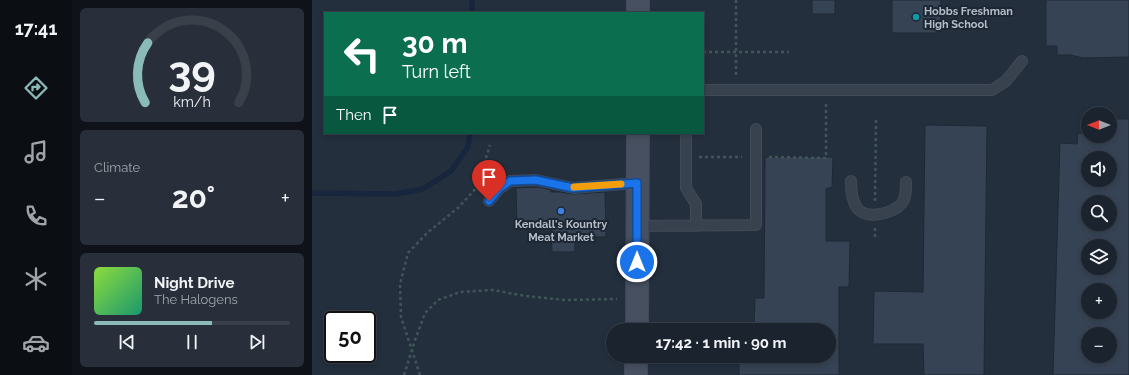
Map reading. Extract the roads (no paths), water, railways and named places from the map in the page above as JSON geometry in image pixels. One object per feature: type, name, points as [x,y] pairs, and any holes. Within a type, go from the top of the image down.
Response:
[{"type":"main road","points":[[638,0],[638,12]]},
{"type":"main road","points":[[636,323],[638,134]]},
{"type":"main road","points":[[636,363],[636,375]]},
{"type":"lane","points":[[704,90],[992,90],[1006,81],[1022,61]]},
{"type":"lane","points":[[637,226],[756,225],[756,129]]},
{"type":"lane","points":[[686,134],[686,188],[696,204],[696,226]]},
{"type":"lane","points":[[489,201],[499,189],[510,181],[536,180],[573,188],[637,183]]},
{"type":"lane","points":[[851,181],[851,194],[857,208],[865,214],[885,214],[902,203],[906,193],[906,182]]},
{"type":"waterway","points":[[472,0],[472,12]]},
{"type":"waterway","points":[[312,193],[395,194],[423,189],[451,171],[468,147],[470,134]]},
{"type":"place","name":"Hobbs Freshman High School","points":[[916,17]]},
{"type":"place","name":"Kendall's Kountry Meat Market","points":[[561,211]]}]
